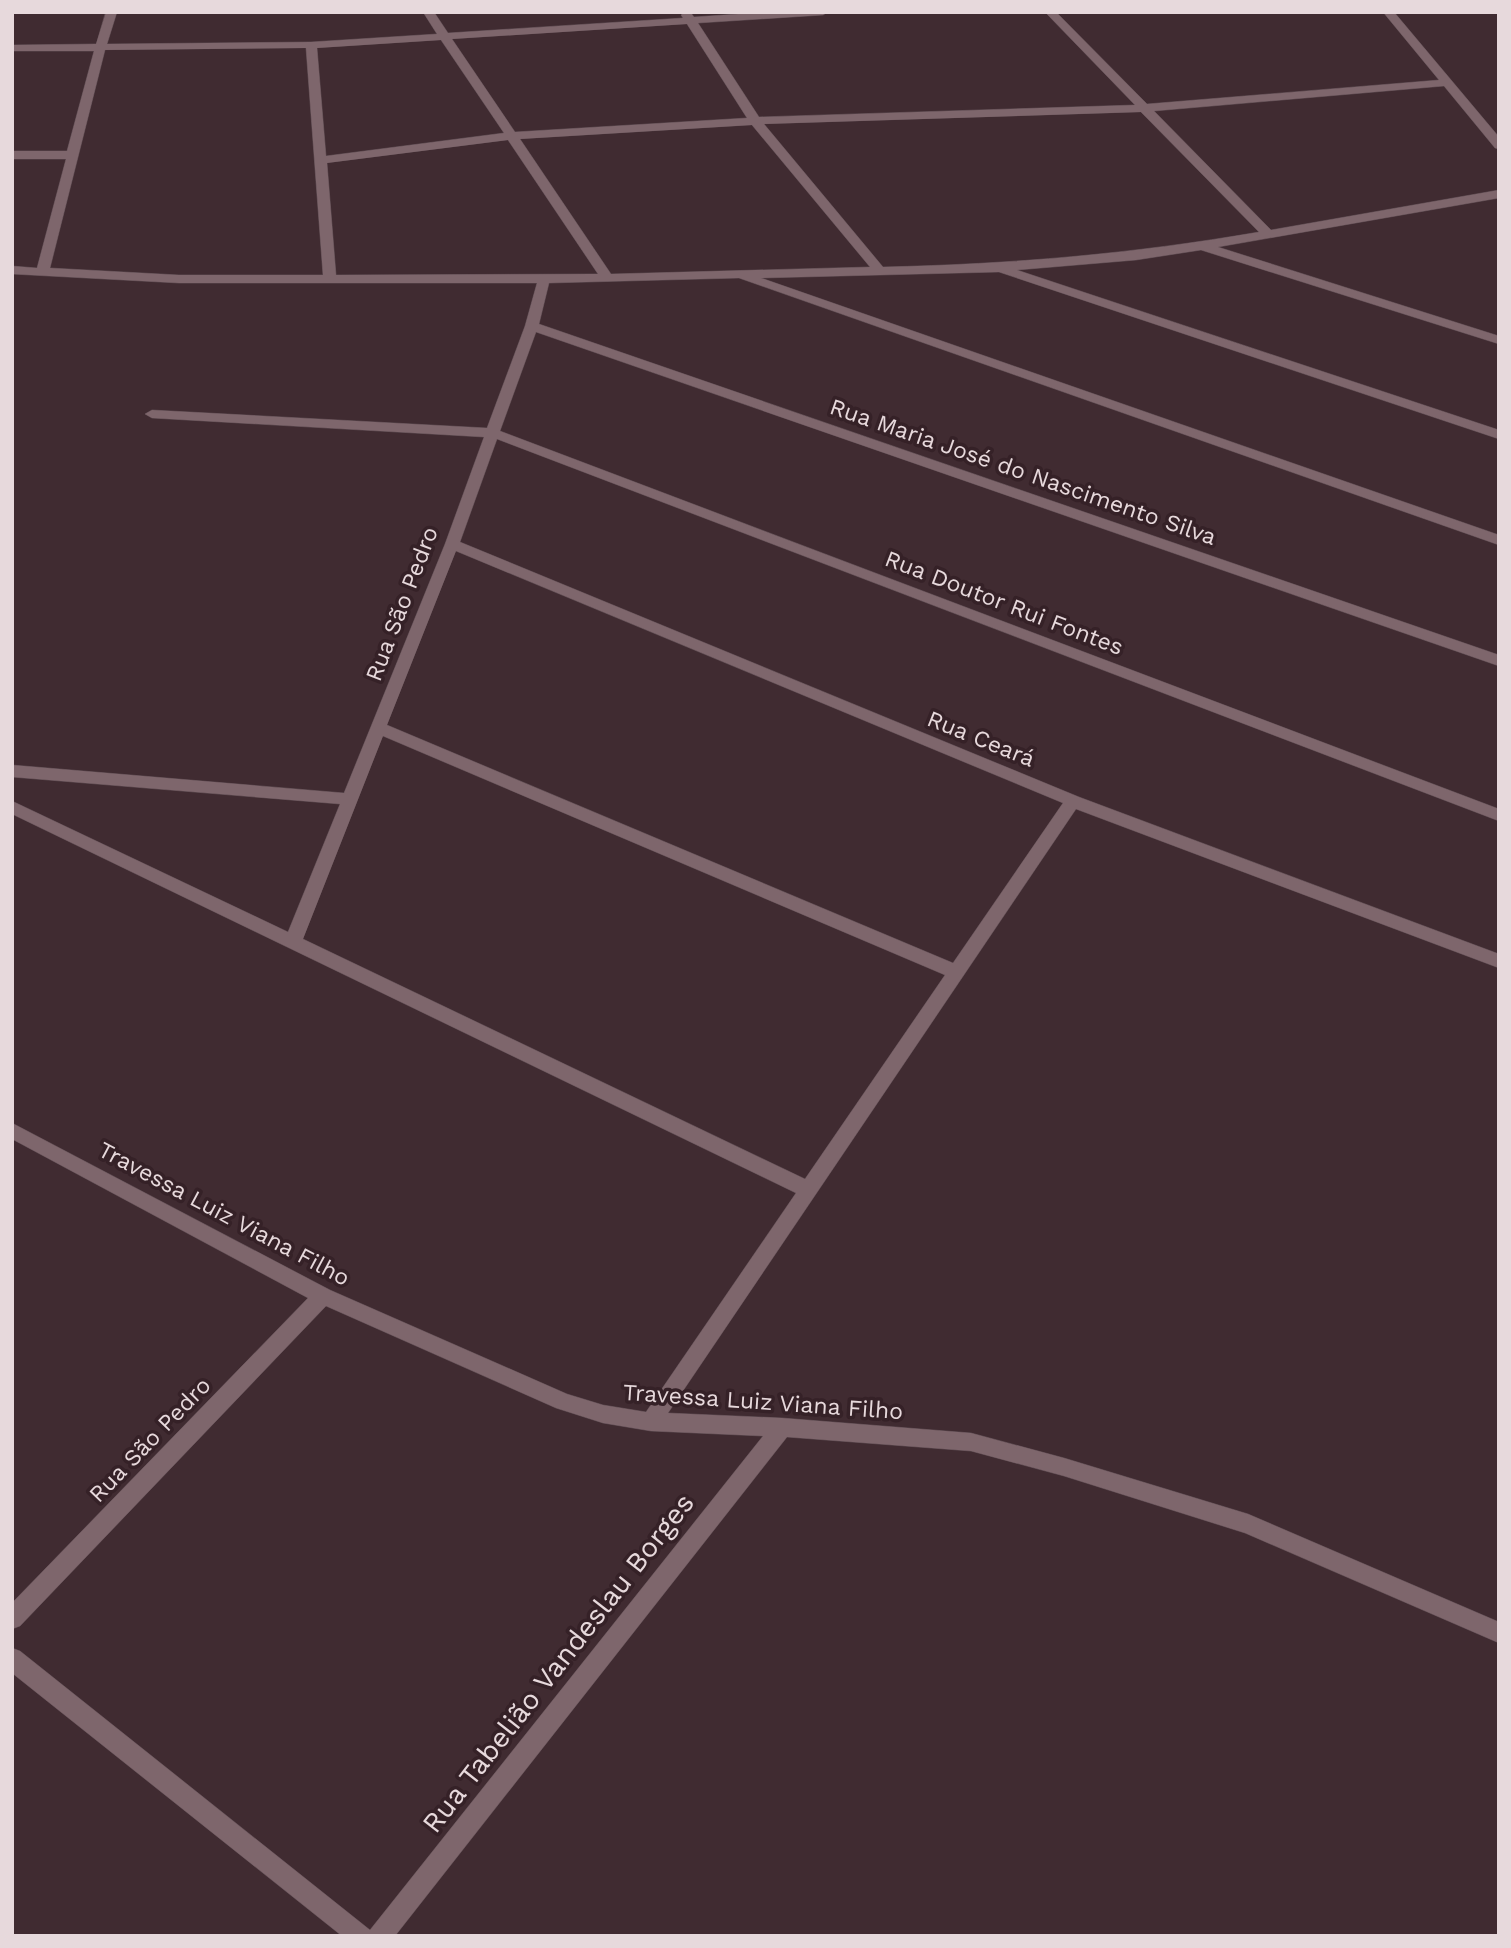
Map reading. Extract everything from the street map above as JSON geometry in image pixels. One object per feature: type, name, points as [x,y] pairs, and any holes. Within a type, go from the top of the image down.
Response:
[{"type":"street","points":[[43,270],[100,48],[112,12]]},
{"type":"street","points":[[428,12],[509,136],[607,277]]},
{"type":"street","points":[[12,48],[311,45],[688,17],[823,12]]},
{"type":"street","points":[[1051,12],[1268,234]]},
{"type":"street","points":[[1388,12],[1444,83],[1499,145]]},
{"type":"street","points":[[688,17],[755,121],[878,269]]},
{"type":"street","points":[[311,45],[330,277]]},
{"type":"street","points":[[321,160],[509,136],[755,121],[1144,108],[1444,83]]},
{"type":"street","points":[[12,155],[73,155]]},
{"type":"street","points":[[12,270],[179,279],[544,279],[997,268],[1136,256],[1499,194]]},
{"type":"street","points":[[1201,246],[1499,340]]},
{"type":"street","points":[[997,268],[1499,435]]},
{"type":"street","points":[[734,273],[1499,540]]},
{"type":"street","name":"Rua São Pedro","points":[[293,943],[452,544],[532,326],[544,279]]},
{"type":"street","name":"Rua Maria José do Nascimento Silva","points":[[532,326],[1499,661]]},
{"type":"street","name":"Rua Doutor Rui Fontes","points":[[152,414],[493,433],[1499,816]]},
{"type":"street","name":"Rua Ceará","points":[[452,544],[1073,801],[1499,961]]},
{"type":"street","points":[[379,728],[956,972]]},
{"type":"street","points":[[12,771],[350,799]]},
{"type":"street","points":[[651,1422],[1073,801]]},
{"type":"street","points":[[12,807],[809,1190]]},
{"type":"street","name":"Travessa Luiz Viana Filho","points":[[12,1130],[323,1296],[563,1402],[603,1414],[651,1422],[782,1427],[971,1442],[1064,1467],[1248,1524],[1499,1633]]},
{"type":"street","name":"Rua São Pedro","points":[[12,1619],[323,1296]]},
{"type":"street","name":"Rua Tabelião Vandeslau Borges","points":[[380,1936],[782,1427]]},
{"type":"street","points":[[12,1659],[361,1936]]}]
